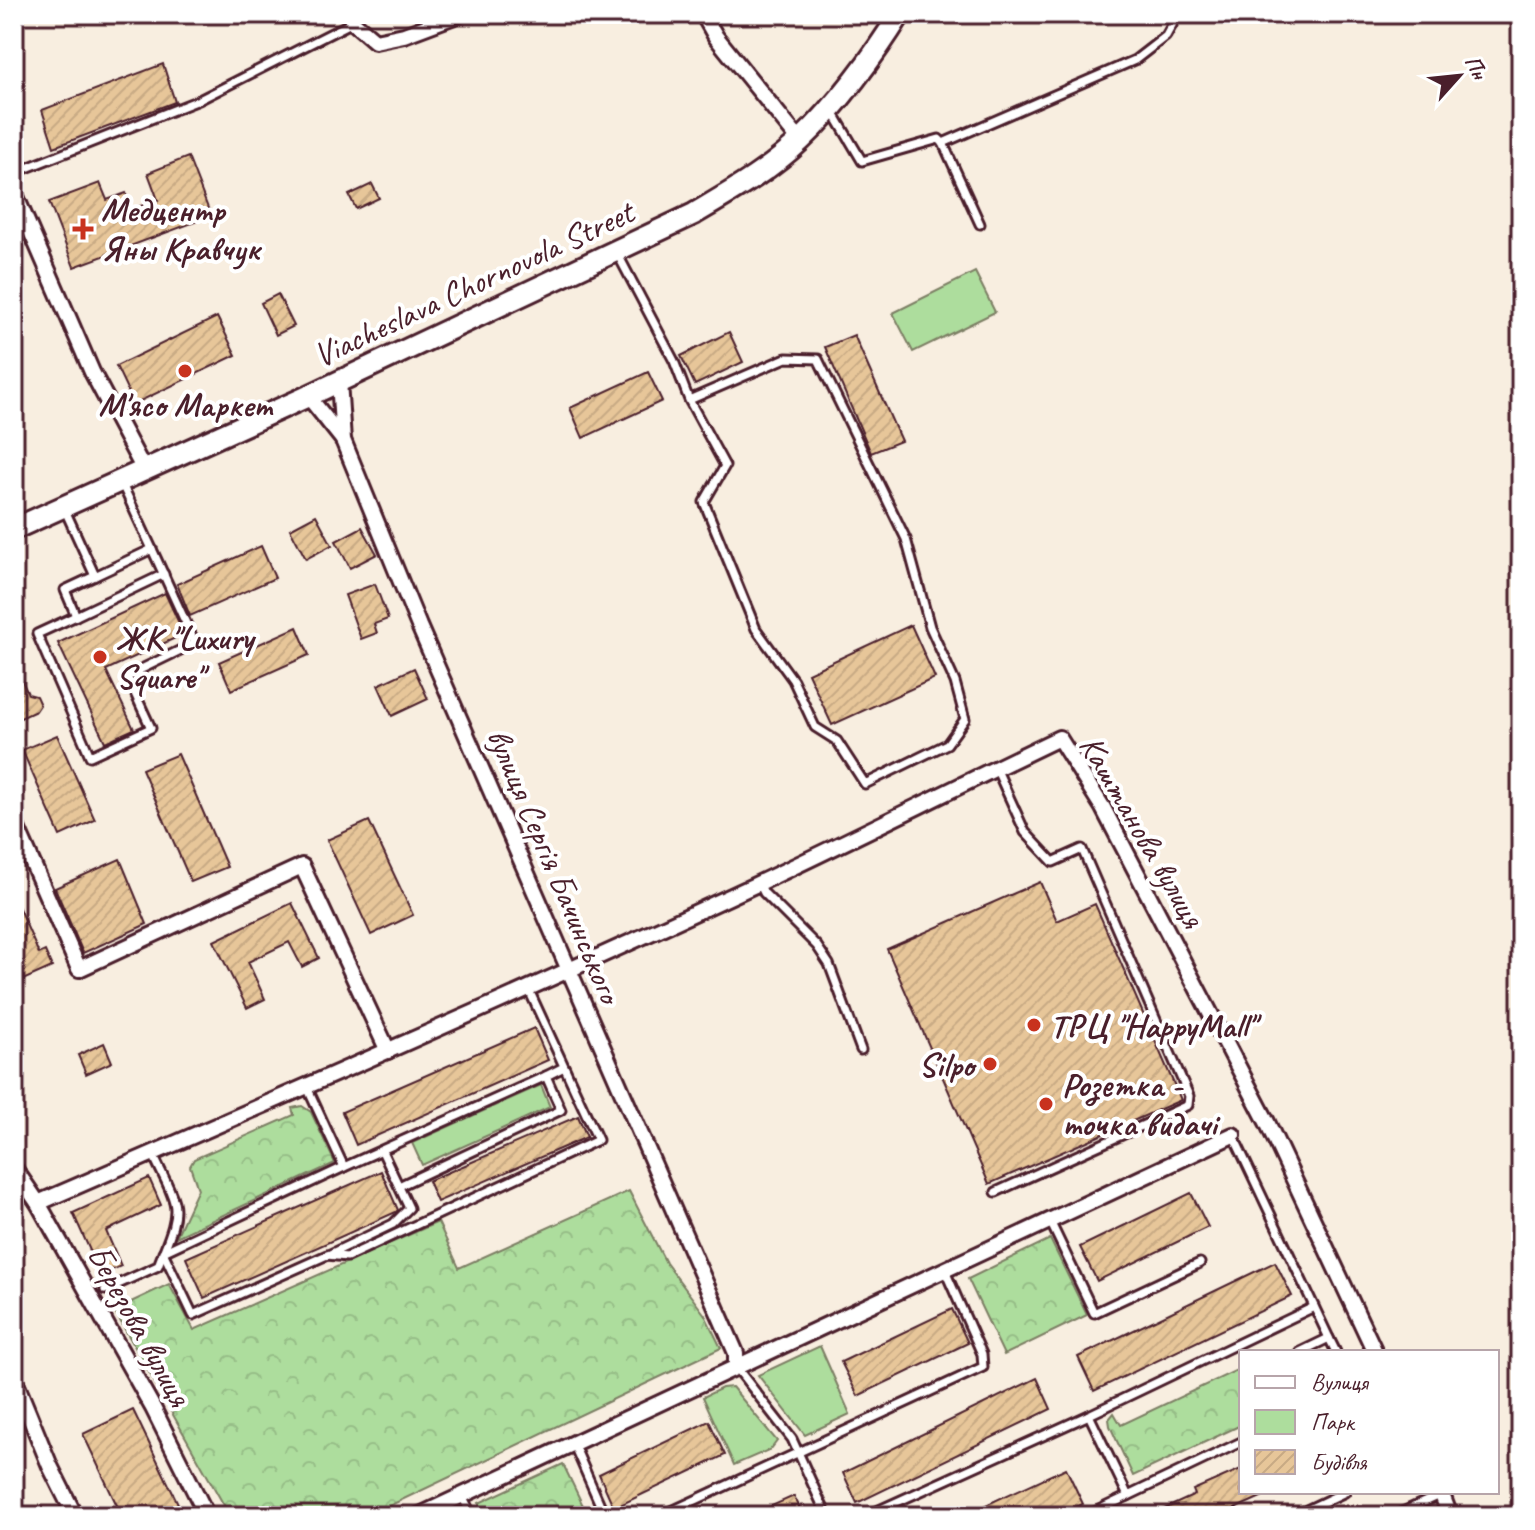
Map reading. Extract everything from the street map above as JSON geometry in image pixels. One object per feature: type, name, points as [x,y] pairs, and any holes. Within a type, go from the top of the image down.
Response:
[{"type":"main road","name":"Viacheslava Chornovola Street","points":[[14,529],[308,396],[718,200],[753,179],[800,141],[830,107],[894,18]]},
{"type":"street","points":[[352,18],[375,41],[404,35],[460,14]]},
{"type":"street","points":[[703,14],[716,37],[800,141]]},
{"type":"street","points":[[14,192],[92,372],[144,470]]},
{"type":"street","name":"вулиця Сергія Бачинського","points":[[339,381],[343,440],[419,626],[736,1353],[736,1367]]},
{"type":"street","points":[[308,396],[343,440]]},
{"type":"street","name":"Каштанова вулиця","points":[[38,1203],[568,970],[759,883],[1059,738],[1103,808],[1267,1122],[1374,1350]]},
{"type":"street","points":[[14,821],[79,969],[302,866],[388,1051]]},
{"type":"street","points":[[418,1516],[1233,1135]]},
{"type":"street","name":"Березова вулиця","points":[[14,1168],[38,1203],[153,1408],[207,1516]]},
{"type":"street","points":[[14,1378],[50,1466],[75,1516]]},
{"type":"street","points":[[1442,1494],[1450,1516]]},
{"type":"lane","points":[[943,143],[1135,60],[1166,36],[1178,14]]},
{"type":"lane","points":[[14,173],[199,100],[352,18]]},
{"type":"lane","points":[[830,107],[862,161],[939,139],[980,224]]},
{"type":"lane","points":[[616,251],[674,361],[689,400],[725,466],[704,502],[756,629],[793,680],[815,727],[837,741],[865,784],[947,744],[965,719],[955,682],[930,627],[906,539],[818,359],[786,358],[689,400]]},
{"type":"lane","points":[[121,480],[152,549],[164,574],[195,643],[127,676],[151,728],[90,756],[37,634],[164,574]]},
{"type":"lane","points":[[63,506],[95,576]]},
{"type":"lane","points":[[76,616],[65,590],[152,549]]},
{"type":"lane","points":[[996,768],[1025,832],[1053,862],[1082,849],[1189,1096],[1188,1105],[996,1192]]},
{"type":"lane","points":[[759,883],[764,893],[817,946],[829,964],[861,1050]]},
{"type":"lane","points":[[327,1255],[347,1257],[598,1140],[528,988]]},
{"type":"lane","points":[[163,1252],[564,1067]]},
{"type":"lane","points":[[399,1186],[561,1110],[546,1076]]},
{"type":"lane","points":[[307,1087],[344,1167]]},
{"type":"lane","points":[[1233,1135],[1335,1350]]},
{"type":"lane","points":[[163,1252],[193,1315],[327,1255],[393,1224],[409,1208],[382,1151]]},
{"type":"lane","points":[[105,1290],[158,1266],[163,1252],[175,1214],[174,1202],[153,1154]]},
{"type":"lane","points":[[1049,1219],[1094,1313],[1200,1263]]},
{"type":"lane","points":[[661,1516],[983,1367],[982,1354],[944,1269]]},
{"type":"lane","points":[[866,1516],[1089,1415],[1314,1307]]},
{"type":"lane","points":[[1304,1350],[1329,1338]]},
{"type":"lane","points":[[736,1367],[792,1439],[827,1516]]},
{"type":"lane","points":[[1089,1415],[1128,1496]]},
{"type":"lane","points":[[573,1443],[605,1516]]},
{"type":"lane","points":[[1086,1516],[1239,1443]]},
{"type":"lane","points":[[1294,1516],[1341,1494]]},
{"type":"lane","points":[[1394,1516],[1440,1494]]},
{"type":"lane","points":[[462,1495],[472,1516]]},
{"type":"green space","points":[[975,272],[995,312],[913,352],[893,313]]},
{"type":"green space","points":[[541,1085],[550,1107],[422,1165],[412,1143]]},
{"type":"green space","points":[[302,1106],[311,1112],[335,1163],[176,1237],[198,1189],[190,1166],[194,1159],[294,1115],[292,1108]]},
{"type":"green space","points":[[629,1191],[666,1263],[705,1315],[721,1348],[368,1516],[230,1516],[114,1310],[169,1284],[194,1330],[438,1222],[459,1268]]},
{"type":"green space","points":[[1050,1239],[1087,1315],[1004,1355],[968,1279]]},
{"type":"green space","points":[[820,1346],[850,1414],[805,1435],[758,1375]]},
{"type":"green space","points":[[1239,1369],[1239,1426],[1133,1476],[1110,1426],[1109,1419],[1114,1413],[1121,1425]]},
{"type":"green space","points":[[732,1387],[777,1441],[771,1449],[734,1465],[703,1397]]},
{"type":"green space","points":[[563,1464],[588,1516],[485,1516],[479,1503]]},
{"type":"building","points":[[163,64],[175,102],[54,147],[42,110]]},
{"type":"building","points":[[188,157],[211,216],[74,267],[49,202],[100,183],[107,200],[126,193],[132,209],[158,200],[148,173]]},
{"type":"building","points":[[372,184],[379,198],[356,209],[349,195]]},
{"type":"building","points":[[278,294],[294,326],[276,335],[261,303]]},
{"type":"building","points":[[217,317],[236,355],[134,404],[116,366]]},
{"type":"building","points":[[729,332],[743,362],[695,385],[681,356]]},
{"type":"building","points":[[854,335],[901,441],[871,453],[825,347]]},
{"type":"building","points":[[648,372],[662,401],[583,438],[570,408]]},
{"type":"building","points":[[316,515],[332,545],[306,559],[290,529]]},
{"type":"building","points":[[362,527],[377,554],[350,568],[336,541]]},
{"type":"building","points":[[261,546],[275,578],[190,616],[177,584]]},
{"type":"building","points":[[375,584],[388,619],[374,624],[377,633],[361,639],[345,595]]},
{"type":"building","name":"ЖК \"Luxury Square\"","points":[[165,593],[184,634],[106,670],[134,729],[105,742],[58,643]]},
{"type":"building","points":[[911,625],[935,678],[832,725],[808,673]]},
{"type":"building","points":[[297,627],[309,655],[231,690],[219,662]]},
{"type":"building","points":[[14,663],[28,694],[36,696],[40,705],[36,711],[14,721]]},
{"type":"building","points":[[414,668],[428,699],[392,716],[378,685]]},
{"type":"building","points":[[57,735],[95,820],[60,836],[22,750]]},
{"type":"building","points":[[178,754],[227,867],[191,882],[142,769]]},
{"type":"building","points":[[369,821],[413,915],[371,935],[327,840]]},
{"type":"building","points":[[120,859],[147,924],[83,953],[55,888]]},
{"type":"building","name":"ТРЦ \"HappyMall\"","points":[[1040,882],[1057,921],[1095,904],[1181,1100],[989,1184],[887,949]]},
{"type":"building","points":[[14,897],[39,954],[45,951],[52,967],[14,984]]},
{"type":"building","points":[[292,903],[319,958],[302,967],[289,942],[248,962],[265,999],[247,1008],[214,941]]},
{"type":"building","points":[[534,1028],[548,1060],[356,1145],[342,1112]]},
{"type":"building","points":[[104,1043],[112,1062],[86,1074],[78,1055]]},
{"type":"building","points":[[578,1116],[587,1137],[437,1202],[428,1181]]},
{"type":"building","points":[[381,1171],[398,1210],[396,1212],[204,1298],[186,1258]]},
{"type":"building","points":[[149,1178],[161,1205],[106,1231],[121,1266],[101,1275],[73,1213]]},
{"type":"building","points":[[1191,1193],[1208,1227],[1097,1281],[1080,1247]]},
{"type":"building","points":[[1275,1262],[1292,1296],[1094,1391],[1078,1357]]},
{"type":"building","points":[[952,1309],[968,1343],[858,1396],[841,1362]]},
{"type":"building","points":[[1037,1378],[1051,1409],[857,1503],[843,1473]]},
{"type":"building","points":[[133,1410],[184,1516],[122,1516],[83,1434]]},
{"type":"building","points":[[709,1421],[725,1455],[614,1508],[599,1474]]},
{"type":"building","points":[[1066,1468],[1083,1504],[1057,1516],[962,1516]]},
{"type":"building","points":[[1239,1470],[1239,1494],[1268,1494],[1219,1516],[1149,1516],[1195,1495],[1193,1490]]},
{"type":"building","points":[[794,1496],[804,1516],[749,1516]]},
{"type":"place","name":"Медцентр Яны Кравчук","points":[[83,229]]},
{"type":"place","name":"М'ясо Маркет","points":[[185,371]]},
{"type":"place","name":"ЖК \"Luxury Square\"","points":[[100,657]]},
{"type":"place","name":"ТРЦ \"HappyMall\"","points":[[1034,1025]]},
{"type":"place","name":"Silpo","points":[[990,1064]]},
{"type":"place","name":"Розетка - точка видачі","points":[[1046,1104]]}]
